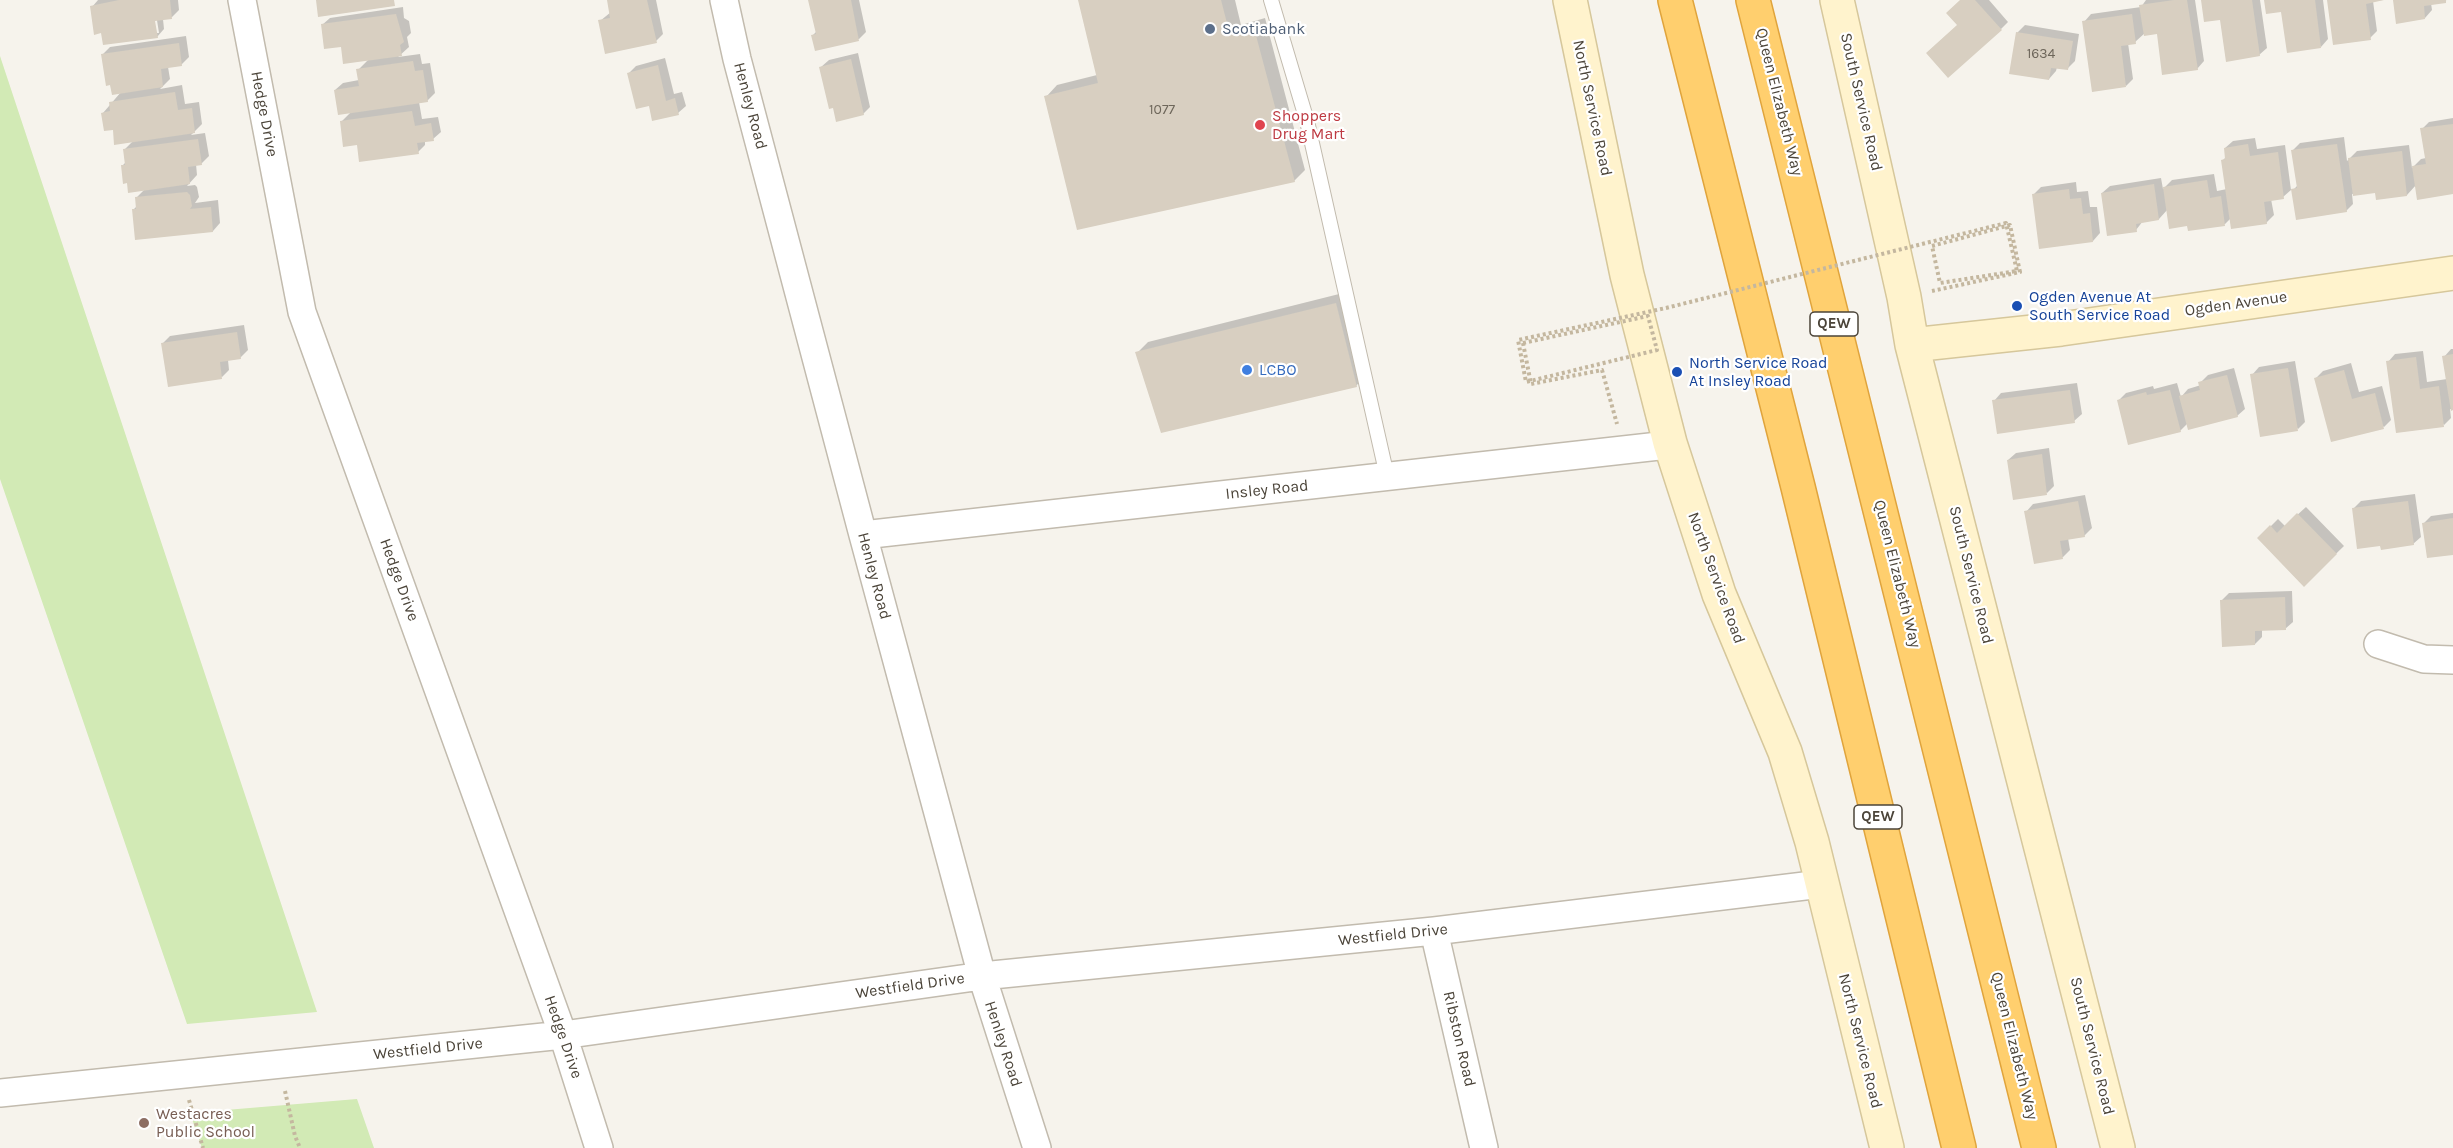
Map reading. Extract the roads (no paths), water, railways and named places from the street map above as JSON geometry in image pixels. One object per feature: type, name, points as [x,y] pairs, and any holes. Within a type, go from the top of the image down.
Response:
[{"type":"highway","name":"QEW","points":[[1675,0],[1798,487],[1959,1148]]},
{"type":"highway","name":"Queen Elizabeth Way","points":[[1753,0],[2039,1148]]},
{"type":"main road","name":"North Service Road","points":[[1570,0],[1627,275],[1670,443],[1719,594],[1785,752],[1812,842],[1887,1148]]},
{"type":"main road","name":"South Service Road","points":[[1837,0],[1905,297],[1912,345],[2118,1148]]},
{"type":"main road","name":"Ogden Avenue","points":[[1912,345],[2061,329],[2453,273]]},
{"type":"street","name":"Hedge Drive","points":[[242,0],[302,312],[563,1035],[599,1148]]},
{"type":"street","name":"Henley Road","points":[[724,0],[737,59],[982,976],[1037,1148]]},
{"type":"street","name":"Insley Road","points":[[863,535],[1670,443]]},
{"type":"street","points":[[2378,644],[2424,659],[2452,665]]},
{"type":"street","name":"Westfield Drive","points":[[0,1093],[563,1035],[982,976],[1434,931],[1821,884]]},
{"type":"street","name":"Ribston Road","points":[[1434,931],[1484,1148]]},
{"type":"lane","points":[[1271,0],[1307,121],[1387,476]]},
{"type":"place","name":"Scotiabank","points":[[1210,29]]},
{"type":"place","name":"Shoppers Drug Mart","points":[[1260,125]]},
{"type":"place","name":"Ogden Avenue At South Service Road","points":[[2017,306]]},
{"type":"place","name":"LCBO","points":[[1247,370]]},
{"type":"place","name":"North Service Road At Insley Road","points":[[1677,372]]},
{"type":"place","name":"Westacres Public School","points":[[144,1123]]}]
